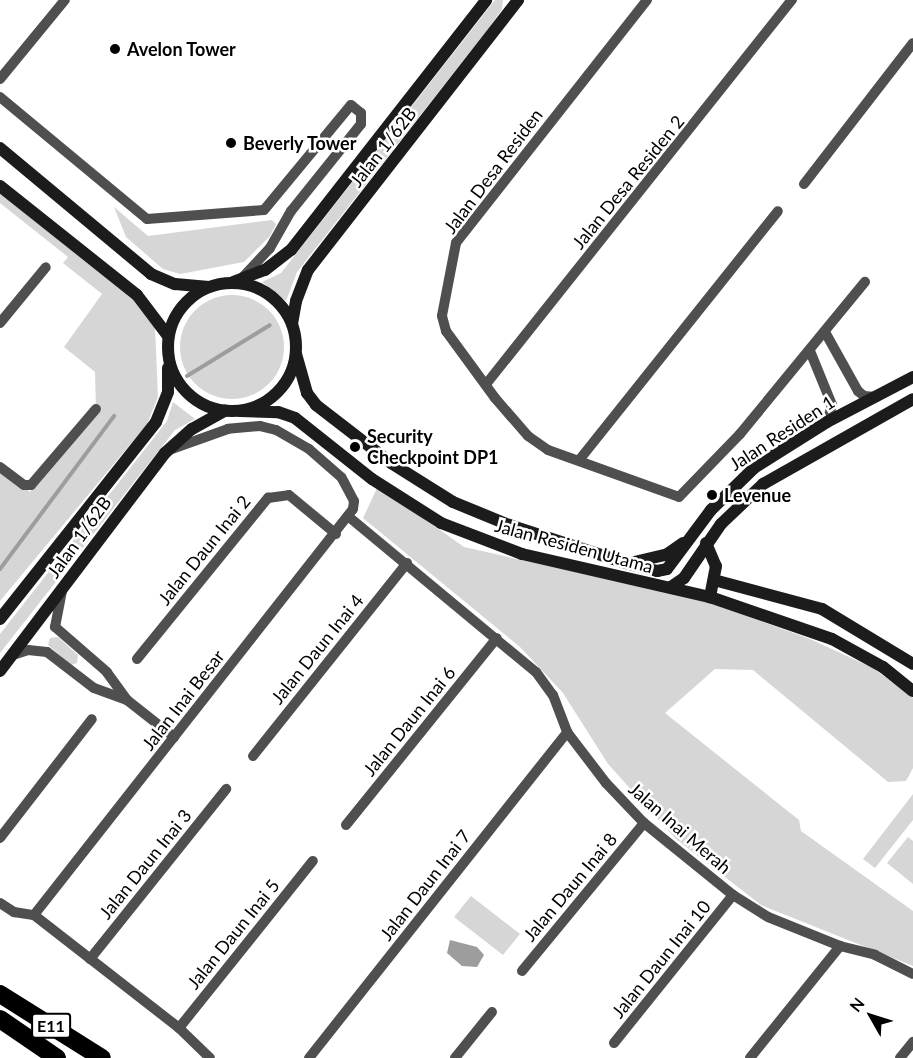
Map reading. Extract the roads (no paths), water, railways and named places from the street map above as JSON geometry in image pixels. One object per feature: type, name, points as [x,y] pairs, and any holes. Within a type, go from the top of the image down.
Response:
[{"type":"highway","name":"E11","points":[[0,994],[102,1058]]},
{"type":"highway","name":"E11","points":[[0,1020],[57,1058]]},
{"type":"main road","name":"Jalan 1/62B","points":[[236,281],[265,270],[291,250],[486,0]]},
{"type":"main road","name":"Jalan 1/62B","points":[[292,324],[296,301],[308,270],[518,0]]},
{"type":"main road","points":[[0,148],[151,274],[175,284],[209,287]]},
{"type":"main road","points":[[0,186],[137,295],[168,336]]},
{"type":"main road","points":[[236,281],[269,294],[283,307],[292,324],[296,354],[283,386],[271,399],[240,411],[225,411],[204,406],[186,393],[174,376],[168,355],[168,336],[176,315],[190,298],[209,287],[236,281]]},
{"type":"main road","name":"Jalan Residen Utama","points":[[296,354],[311,399],[400,470],[453,502],[509,525],[629,564],[657,571],[668,569]]},
{"type":"main road","name":"Jalan 1/62B","points":[[0,619],[156,422],[168,392],[168,355]]},
{"type":"main road","name":"Jalan Residen 1","points":[[668,569],[687,541],[735,484],[827,422],[913,377]]},
{"type":"main road","name":"Jalan Residen 1","points":[[671,587],[684,578],[706,543],[734,510],[780,472],[913,399]]},
{"type":"main road","name":"Jalan 1/62B","points":[[0,671],[165,453],[192,429],[225,411]]},
{"type":"main road","name":"Jalan Residen Utama","points":[[240,411],[278,412],[295,418],[372,478],[441,523],[471,536],[522,554],[656,587],[671,587],[710,597],[832,639],[883,667],[913,691]]},
{"type":"main road","points":[[629,564],[666,555],[687,541]]},
{"type":"main road","points":[[706,543],[714,558],[714,580],[710,597]]},
{"type":"main road","points":[[668,569],[671,587]]},
{"type":"main road","points":[[714,580],[822,609],[913,664]]},
{"type":"street","points":[[0,79],[65,0]]},
{"type":"street","points":[[508,14],[513,0]]},
{"type":"street","name":"Jalan Desa Residen","points":[[647,0],[456,243],[442,316],[454,345],[528,436],[548,450],[580,459],[679,496],[740,434],[865,282]]},
{"type":"street","name":"Jalan Desa Residen 2","points":[[487,383],[792,0]]},
{"type":"street","points":[[804,184],[913,43]]},
{"type":"street","points":[[0,97],[147,219],[264,210],[351,105],[361,113],[361,124],[291,211],[270,248],[236,281]]},
{"type":"street","points":[[580,459],[778,211]]},
{"type":"street","points":[[0,323],[46,267]]},
{"type":"street","points":[[825,332],[856,388],[864,396],[876,397]]},
{"type":"street","points":[[810,351],[832,405],[827,422]]},
{"type":"street","points":[[0,467],[24,485],[31,485],[96,408]]},
{"type":"street","points":[[165,453],[228,429],[260,426],[276,430],[309,449],[341,477],[354,501],[349,517]]},
{"type":"street","name":"Jalan Daun Inai 2","points":[[137,660],[268,498],[289,495],[336,534]]},
{"type":"street","name":"Jalan Inai Besar","points":[[34,915],[349,517]]},
{"type":"street","name":"Jalan Inai Merah","points":[[349,517],[497,638],[547,685],[567,732],[606,783],[644,823],[733,895],[768,917],[840,946],[875,955],[913,974]]},
{"type":"street","name":"Jalan Daun Inai 4","points":[[253,756],[407,563]]},
{"type":"street","points":[[62,592],[55,627],[95,662],[127,700],[174,737]]},
{"type":"street","name":"Jalan Daun Inai 6","points":[[346,825],[497,638]]},
{"type":"street","points":[[13,655],[40,649],[99,691],[127,700]]},
{"type":"street","points":[[82,678],[95,662]]},
{"type":"street","points":[[0,838],[92,719]]},
{"type":"street","name":"Jalan Daun Inai 7","points":[[309,1058],[567,732]]},
{"type":"street","name":"Jalan Daun Inai 3","points":[[90,959],[226,789]]},
{"type":"street","name":"Jalan Daun Inai 8","points":[[522,971],[644,823]]},
{"type":"street","name":"Jalan Daun Inai 5","points":[[179,1028],[314,861]]},
{"type":"street","name":"Jalan Daun Inai 10","points":[[614,1043],[733,895]]},
{"type":"street","points":[[0,903],[14,912],[34,915],[179,1028],[210,1058]]},
{"type":"street","points":[[750,1058],[840,946]]},
{"type":"street","points":[[455,1058],[492,1012]]},
{"type":"street","points":[[900,1058],[913,1042]]},
{"type":"waterway","points":[[187,376],[270,325]]},
{"type":"waterway","points":[[0,569],[114,416]]},
{"type":"place","name":"Avelon Tower","points":[[115,49]]},
{"type":"place","name":"Beverly Tower","points":[[231,143]]},
{"type":"place","name":"Security Checkpoint DP1","points":[[355,447]]},
{"type":"place","name":"Levenue","points":[[712,495]]}]
